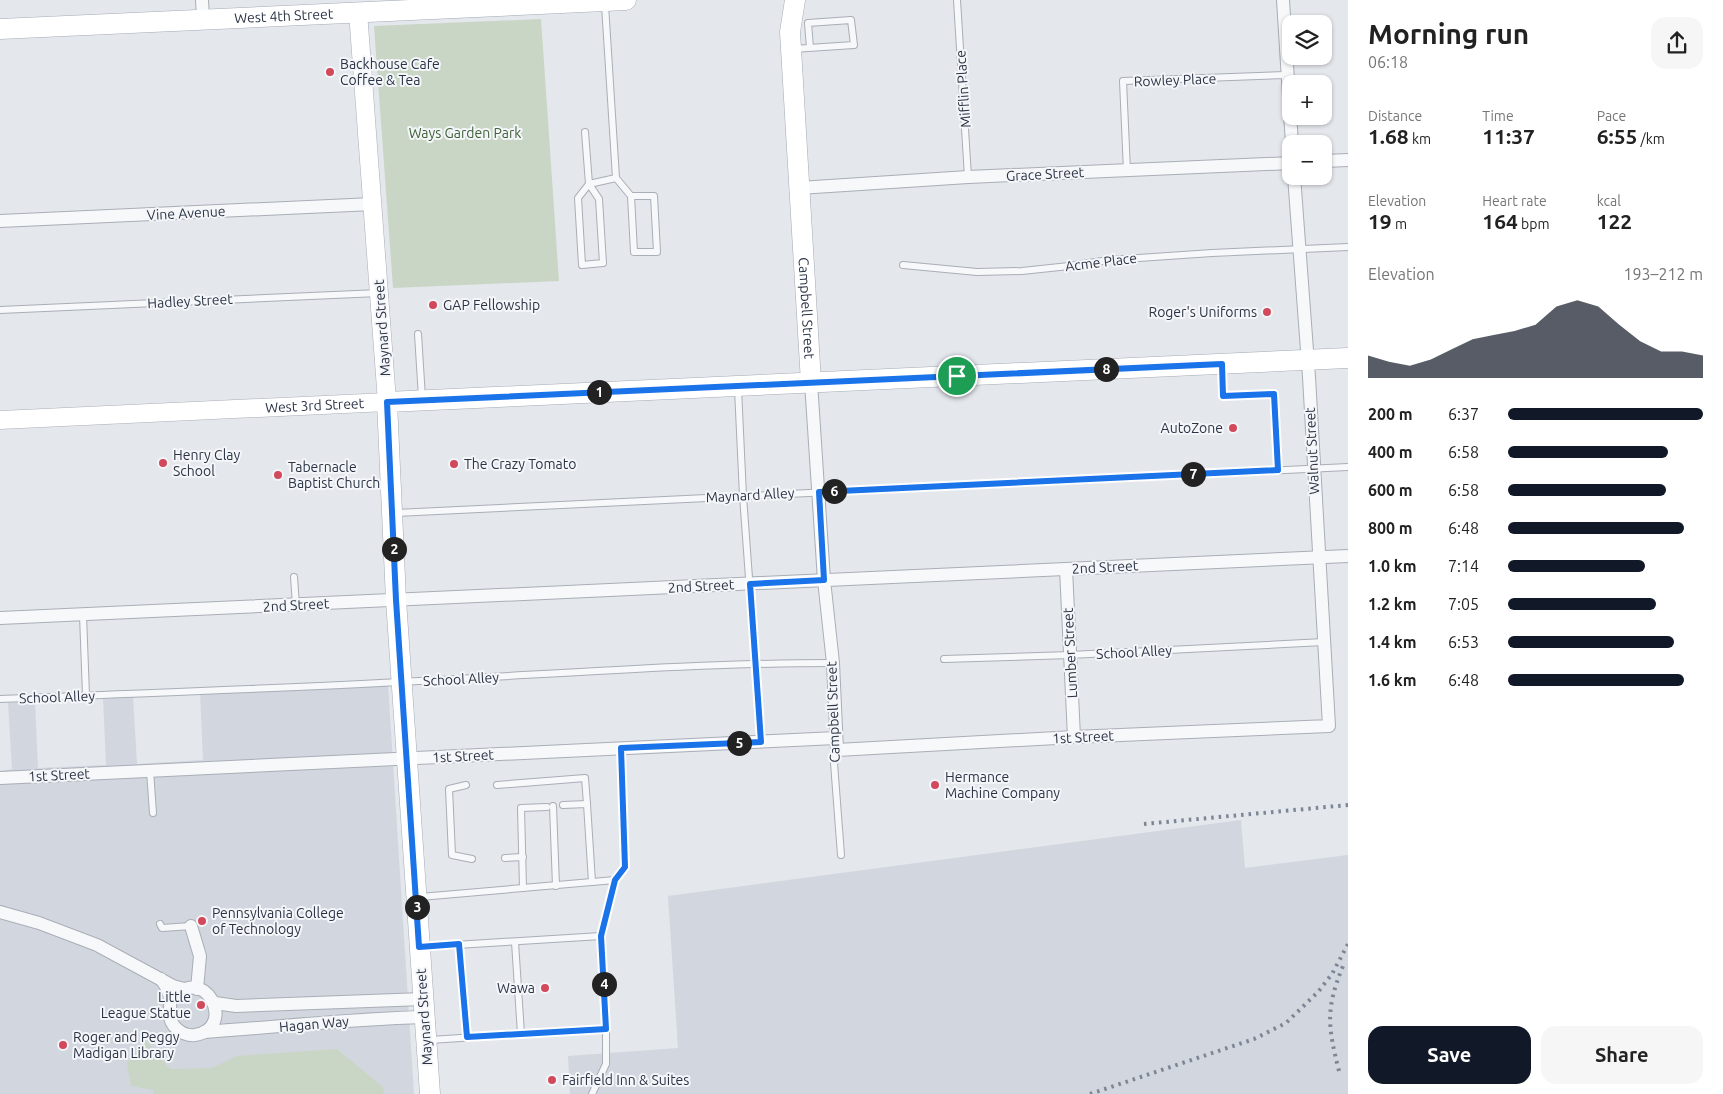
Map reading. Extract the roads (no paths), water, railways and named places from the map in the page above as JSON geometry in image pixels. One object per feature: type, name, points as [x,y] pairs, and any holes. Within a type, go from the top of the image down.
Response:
[{"type":"main road","name":"West 4th Street","points":[[0,28],[202,9],[358,12],[540,2],[626,0]]},
{"type":"main road","name":"Campbell Street","points":[[796,0],[790,32],[801,48],[798,188],[811,382]]},
{"type":"main road","name":"West 3rd Street","points":[[387,402],[1348,358]]},
{"type":"main road","name":"Maynard Street","points":[[387,402],[401,682],[430,1094]]},
{"type":"street","points":[[1283,0],[1287,75]]},
{"type":"street","name":"Maynard Street","points":[[358,12],[387,402]]},
{"type":"street","points":[[1332,161],[1348,160]]},
{"type":"street","name":"Grace Street","points":[[798,188],[1282,163]]},
{"type":"street","name":"Walnut Street","points":[[1295,185],[1308,360],[1329,726]]},
{"type":"street","name":"Vine Avenue","points":[[0,221],[373,204]]},
{"type":"street","name":"Campbell Street","points":[[811,382],[837,744]]},
{"type":"street","name":"West 3rd Street","points":[[0,420],[387,402]]},
{"type":"street","name":"2nd Street","points":[[0,618],[1348,556]]},
{"type":"street","name":"Lumber Street","points":[[1066,569],[1074,737]]},
{"type":"street","name":"1st Street","points":[[0,778],[761,742],[837,744],[1074,737],[1329,726]]},
{"type":"street","points":[[0,912],[39,923],[96,944],[173,986],[202,990],[210,996],[215,1004],[216,1013],[214,1022],[204,1032]]},
{"type":"street","points":[[190,989],[200,956],[191,926]]},
{"type":"street","name":"Hagan Way","points":[[162,979],[168,988],[171,1002],[168,1010],[170,1020],[182,1033],[191,1035],[204,1032],[273,1028],[340,1021],[424,1008]]},
{"type":"street","points":[[171,1002],[176,994],[190,989]]},
{"type":"street","name":"Hagan Way","points":[[215,1004],[236,1006],[424,1008]]},
{"type":"lane","name":"Mifflin Place","points":[[957,0],[968,178]]},
{"type":"lane","points":[[605,1],[616,178],[630,196],[634,252],[657,252],[654,196],[630,196]]},
{"type":"lane","points":[[852,20],[854,45],[801,48],[808,23],[852,20]]},
{"type":"lane","name":"Rowley Place","points":[[1127,170],[1123,81],[1282,75]]},
{"type":"lane","points":[[584,132],[589,184],[599,199],[603,263],[582,265],[578,198],[589,184],[616,178]]},
{"type":"lane","name":"Acme Place","points":[[903,264],[970,272],[1022,271],[1109,260],[1299,248],[1348,247]]},
{"type":"lane","name":"Hadley Street","points":[[0,310],[380,293]]},
{"type":"lane","points":[[418,334],[422,400]]},
{"type":"lane","points":[[1222,364],[1223,396],[1274,394],[1278,470]]},
{"type":"lane","points":[[738,386],[743,496],[761,742]]},
{"type":"lane","name":"Maynard Alley","points":[[392,513],[1348,467]]},
{"type":"lane","points":[[294,577],[296,605]]},
{"type":"lane","points":[[83,615],[86,696]]},
{"type":"lane","name":"School Alley","points":[[944,659],[1070,655],[1324,642]]},
{"type":"lane","name":"School Alley","points":[[0,699],[401,682],[755,664],[832,663]]},
{"type":"lane","name":"Campbell Street","points":[[837,744],[834,763],[841,855]]},
{"type":"lane","points":[[592,1094],[606,1064],[601,936],[615,880],[625,867],[621,748]]},
{"type":"lane","points":[[150,771],[153,813]]},
{"type":"lane","points":[[496,784],[584,778],[592,882]]},
{"type":"lane","points":[[466,785],[449,789],[452,855],[472,859]]},
{"type":"lane","points":[[563,806],[587,804]]},
{"type":"lane","points":[[524,888],[521,808],[550,806],[556,886]]},
{"type":"lane","points":[[505,858],[523,858]]},
{"type":"lane","points":[[416,897],[615,880]]},
{"type":"lane","points":[[160,924],[162,928],[191,926]]},
{"type":"lane","points":[[419,947],[601,936]]},
{"type":"lane","points":[[515,942],[521,1034]]},
{"type":"lane","points":[[459,944],[467,1037]]},
{"type":"lane","points":[[426,1040],[606,1029]]},
{"type":"railway","points":[[1144,824],[1348,805]]},
{"type":"railway","points":[[1090,1094],[1254,1039],[1286,1023],[1318,992],[1332,974],[1348,944]]},
{"type":"railway","points":[[1339,1071],[1332,1042],[1330,1019],[1333,995],[1343,966]]},
{"type":"place","name":"Backhouse Cafe Coffee & Tea","points":[[330,72]]},
{"type":"place","name":"GAP Fellowship","points":[[433,305]]},
{"type":"place","name":"Roger's Uniforms","points":[[1267,312]]},
{"type":"place","name":"AutoZone","points":[[1233,428]]},
{"type":"place","name":"Henry Clay School","points":[[163,463]]},
{"type":"place","name":"The Crazy Tomato","points":[[454,464]]},
{"type":"place","name":"Tabernacle Baptist Church","points":[[278,475]]},
{"type":"place","name":"Hermance Machine Company","points":[[935,785]]},
{"type":"place","name":"Pennsylvania College of Technology","points":[[202,921]]},
{"type":"place","name":"Wawa","points":[[545,988]]},
{"type":"place","name":"Little League Statue","points":[[201,1005]]},
{"type":"place","name":"Roger and Peggy Madigan Library","points":[[63,1045]]},
{"type":"place","name":"Fairfield Inn & Suites","points":[[552,1080]]},
{"type":"park label","name":"Ways Garden Park","points":[[465,133]]}]
